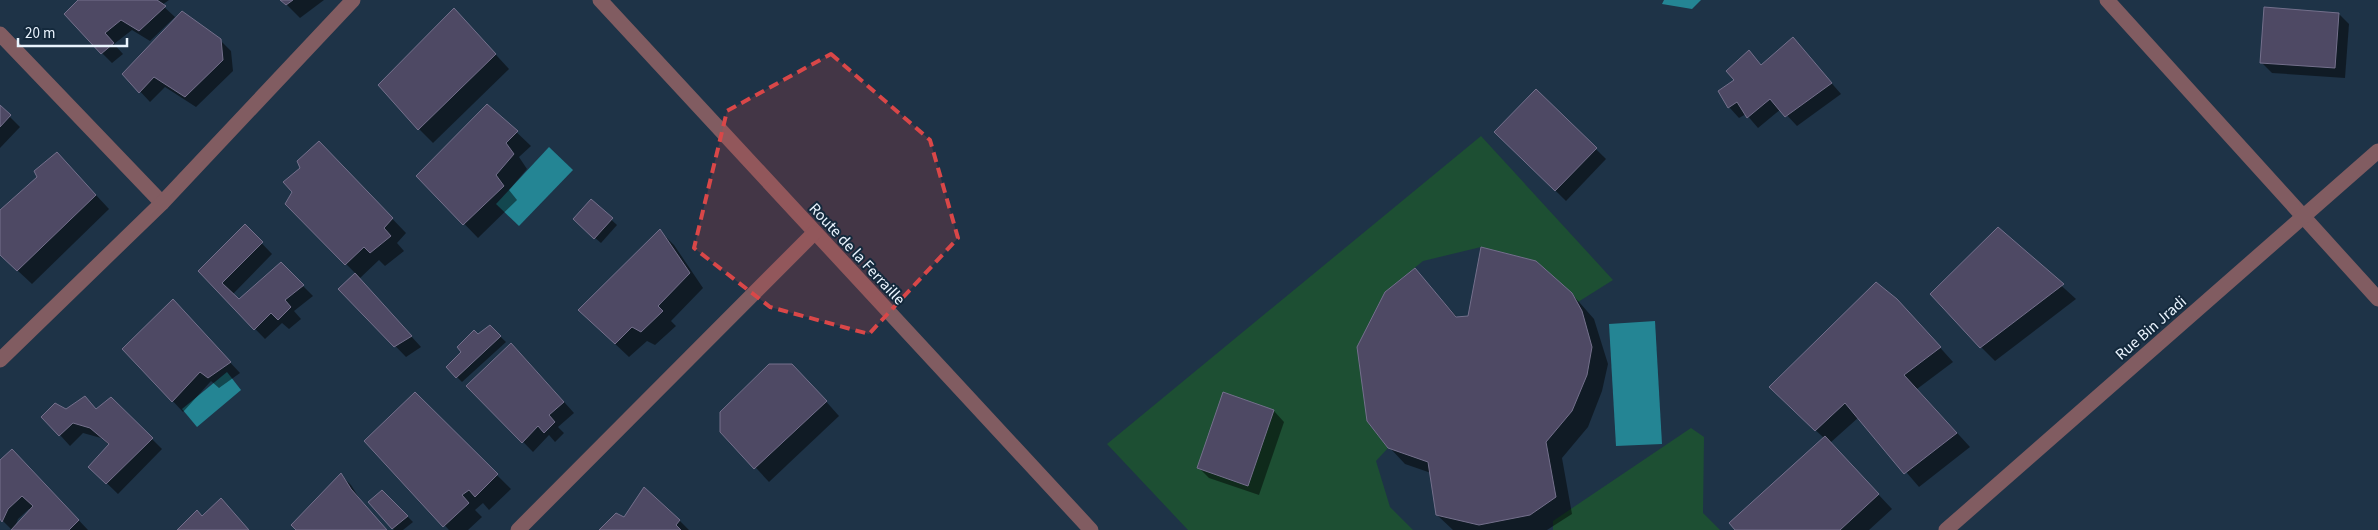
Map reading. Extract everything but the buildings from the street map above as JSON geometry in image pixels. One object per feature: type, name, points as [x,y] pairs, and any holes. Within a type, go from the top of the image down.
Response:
[{"type":"street","points":[[0,360],[162,203],[353,0]]},
{"type":"street","name":"Route de la Ferraille","points":[[600,0],[1091,530]]},
{"type":"street","points":[[2107,0],[2378,299]]},
{"type":"street","points":[[0,34],[162,203]]},
{"type":"street","name":"Rue Bin Jradi","points":[[1946,530],[2378,151]]},
{"type":"street","points":[[518,530],[814,233]]},
{"type":"highlighted area","points":[[831,54],[930,140],[958,238],[869,334],[770,307],[694,248],[727,111]]},
{"type":"shaded area","points":[[1664,0],[1701,0],[1692,9],[1662,4]]},
{"type":"shaded area","points":[[1481,136],[1613,280],[1578,302],[1572,293],[1536,261],[1481,247],[1423,261],[1385,292],[1357,347],[1367,421],[1388,448],[1376,461],[1390,507],[1413,530],[1188,530],[1107,444]]},
{"type":"shaded area","points":[[549,147],[573,170],[519,226],[496,204]]},
{"type":"shaded area","points":[[1655,321],[1662,444],[1616,446],[1609,324]]},
{"type":"shaded area","points":[[227,372],[241,390],[197,427],[182,409]]},
{"type":"shaded area","points":[[1691,428],[1704,437],[1703,513],[1720,530],[1553,530],[1553,521]]}]
